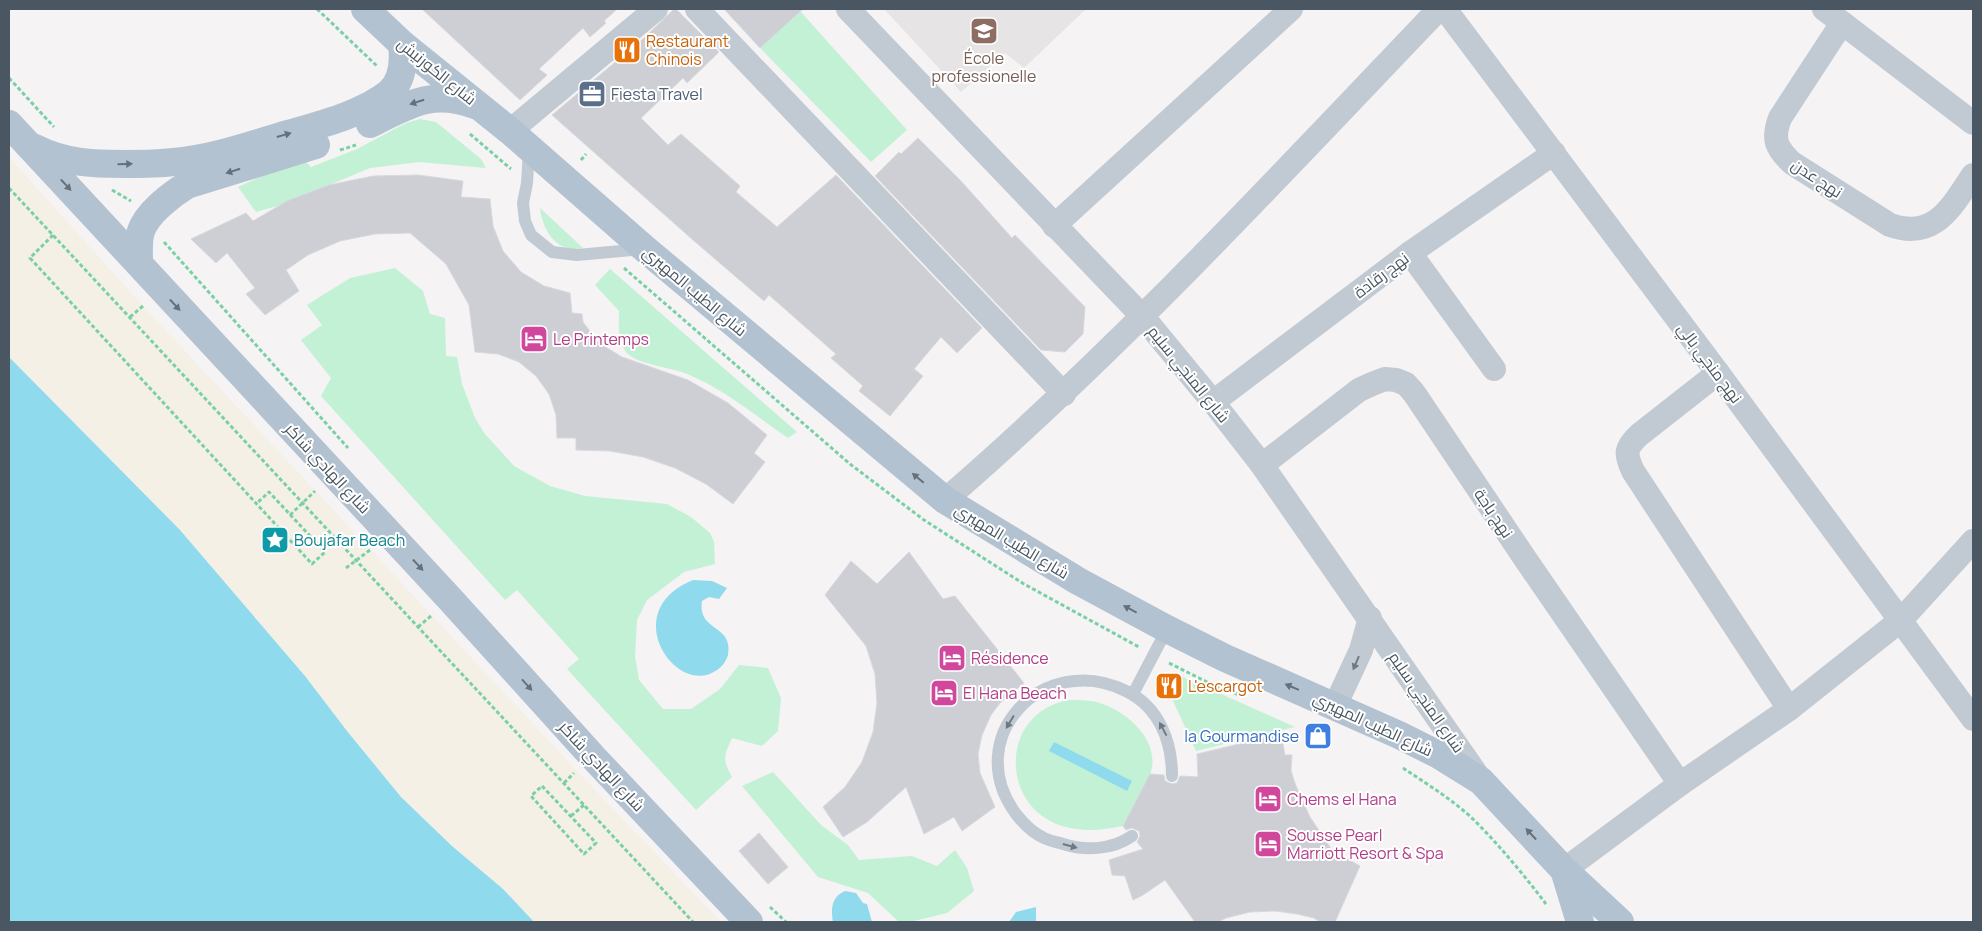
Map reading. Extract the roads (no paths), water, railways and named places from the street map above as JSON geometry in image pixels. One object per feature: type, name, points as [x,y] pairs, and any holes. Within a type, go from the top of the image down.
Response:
[{"type":"main road","name":"شارع الكورنيش","points":[[366,9],[402,44],[519,139]]},
{"type":"main road","points":[[27,144],[49,155],[68,161],[98,164],[174,162],[213,155],[334,121],[390,93],[398,81],[402,69],[402,44]]},
{"type":"main road","points":[[139,263],[141,231],[151,215],[170,196],[187,185],[343,136],[419,100],[451,98],[481,107]]},
{"type":"main road","name":"شارع الهادي شاكر","points":[[9,124],[450,599],[592,756],[757,912]]},
{"type":"main road","name":"شارع الطيب المهيري","points":[[519,139],[645,249],[945,500],[1078,581],[1167,629],[1225,658],[1335,706],[1439,755],[1481,781],[1564,870],[1620,922]]},
{"type":"main road","points":[[1564,870],[1580,922]]},
{"type":"street","points":[[519,139],[656,9]]},
{"type":"street","points":[[697,9],[1064,394]]},
{"type":"street","name":"شارع المنجي سليم","points":[[848,9],[1143,317],[1213,402],[1262,465],[1370,618],[1481,781]]},
{"type":"street","points":[[1054,226],[1291,9]]},
{"type":"street","points":[[945,500],[1064,394],[1143,317],[1439,9]]},
{"type":"street","name":"نهج منجي بالي","points":[[1445,9],[1718,373],[1973,719]]},
{"type":"street","points":[[1833,16],[1973,123]]},
{"type":"street","name":"نهج عدن","points":[[1833,16],[1780,118],[1775,132],[1776,144],[1784,155],[1792,163],[1882,220],[1902,229],[1916,229],[1940,220],[1948,212],[1973,175]]},
{"type":"street","name":"نهج رقادة","points":[[1213,402],[1410,253],[1554,153]]},
{"type":"street","points":[[1410,253],[1494,369]]},
{"type":"street","points":[[1718,373],[1635,438],[1627,451],[1628,460],[1633,471],[1789,710]]},
{"type":"street","name":"نهج باجة","points":[[1262,465],[1359,390],[1385,379],[1396,380],[1406,384],[1414,393],[1680,784]]},
{"type":"street","points":[[1564,870],[1680,784],[1789,710],[1901,620],[1973,541]]},
{"type":"street","points":[[1335,706],[1361,650],[1370,618]]},
{"type":"lane","points":[[519,139],[527,183],[523,204],[525,221],[531,234],[552,252],[577,255],[645,249]]},
{"type":"lane","points":[[1133,694],[1167,629]]},
{"type":"lane","points":[[1132,836],[1127,840],[1102,848],[1075,848],[1045,839],[1023,823],[1007,802],[999,777],[999,750],[1007,725],[1022,704],[1043,688],[1068,680],[1095,680],[1133,694],[1155,714],[1168,738],[1172,760],[1172,776]]},
{"type":"water","points":[[9,357],[180,530],[305,676],[401,797],[452,846],[503,889],[534,922],[9,922]]},
{"type":"water","points":[[693,580],[712,581],[727,588],[719,599],[709,597],[702,601],[702,611],[705,618],[726,638],[728,655],[723,665],[717,670],[701,676],[686,673],[672,662],[661,648],[656,630],[659,611],[670,594]]},
{"type":"water","points":[[1054,742],[1132,781],[1127,791],[1049,751]]},
{"type":"water","points":[[845,891],[856,893],[863,903],[867,904],[872,922],[833,922],[833,904],[837,897]]},
{"type":"water","points":[[1036,907],[1036,922],[1009,922],[1016,912]]},
{"type":"place","name":"École professionelle","points":[[984,31]]},
{"type":"place","name":"Restaurant Chinois","points":[[627,50]]},
{"type":"place","name":"Fiesta Travel","points":[[592,94]]},
{"type":"place","name":"Le Printemps","points":[[534,339]]},
{"type":"place","name":"Boujafar Beach","points":[[275,540]]},
{"type":"place","name":"Résidence","points":[[952,658]]},
{"type":"place","name":"L'escargot","points":[[1169,686]]},
{"type":"place","name":"El Hana Beach","points":[[944,693]]},
{"type":"place","name":"la Gourmandise","points":[[1318,736]]},
{"type":"place","name":"Chems el Hana","points":[[1268,799]]},
{"type":"place","name":"Sousse Pearl Marriott Resort & Spa","points":[[1268,844]]}]
